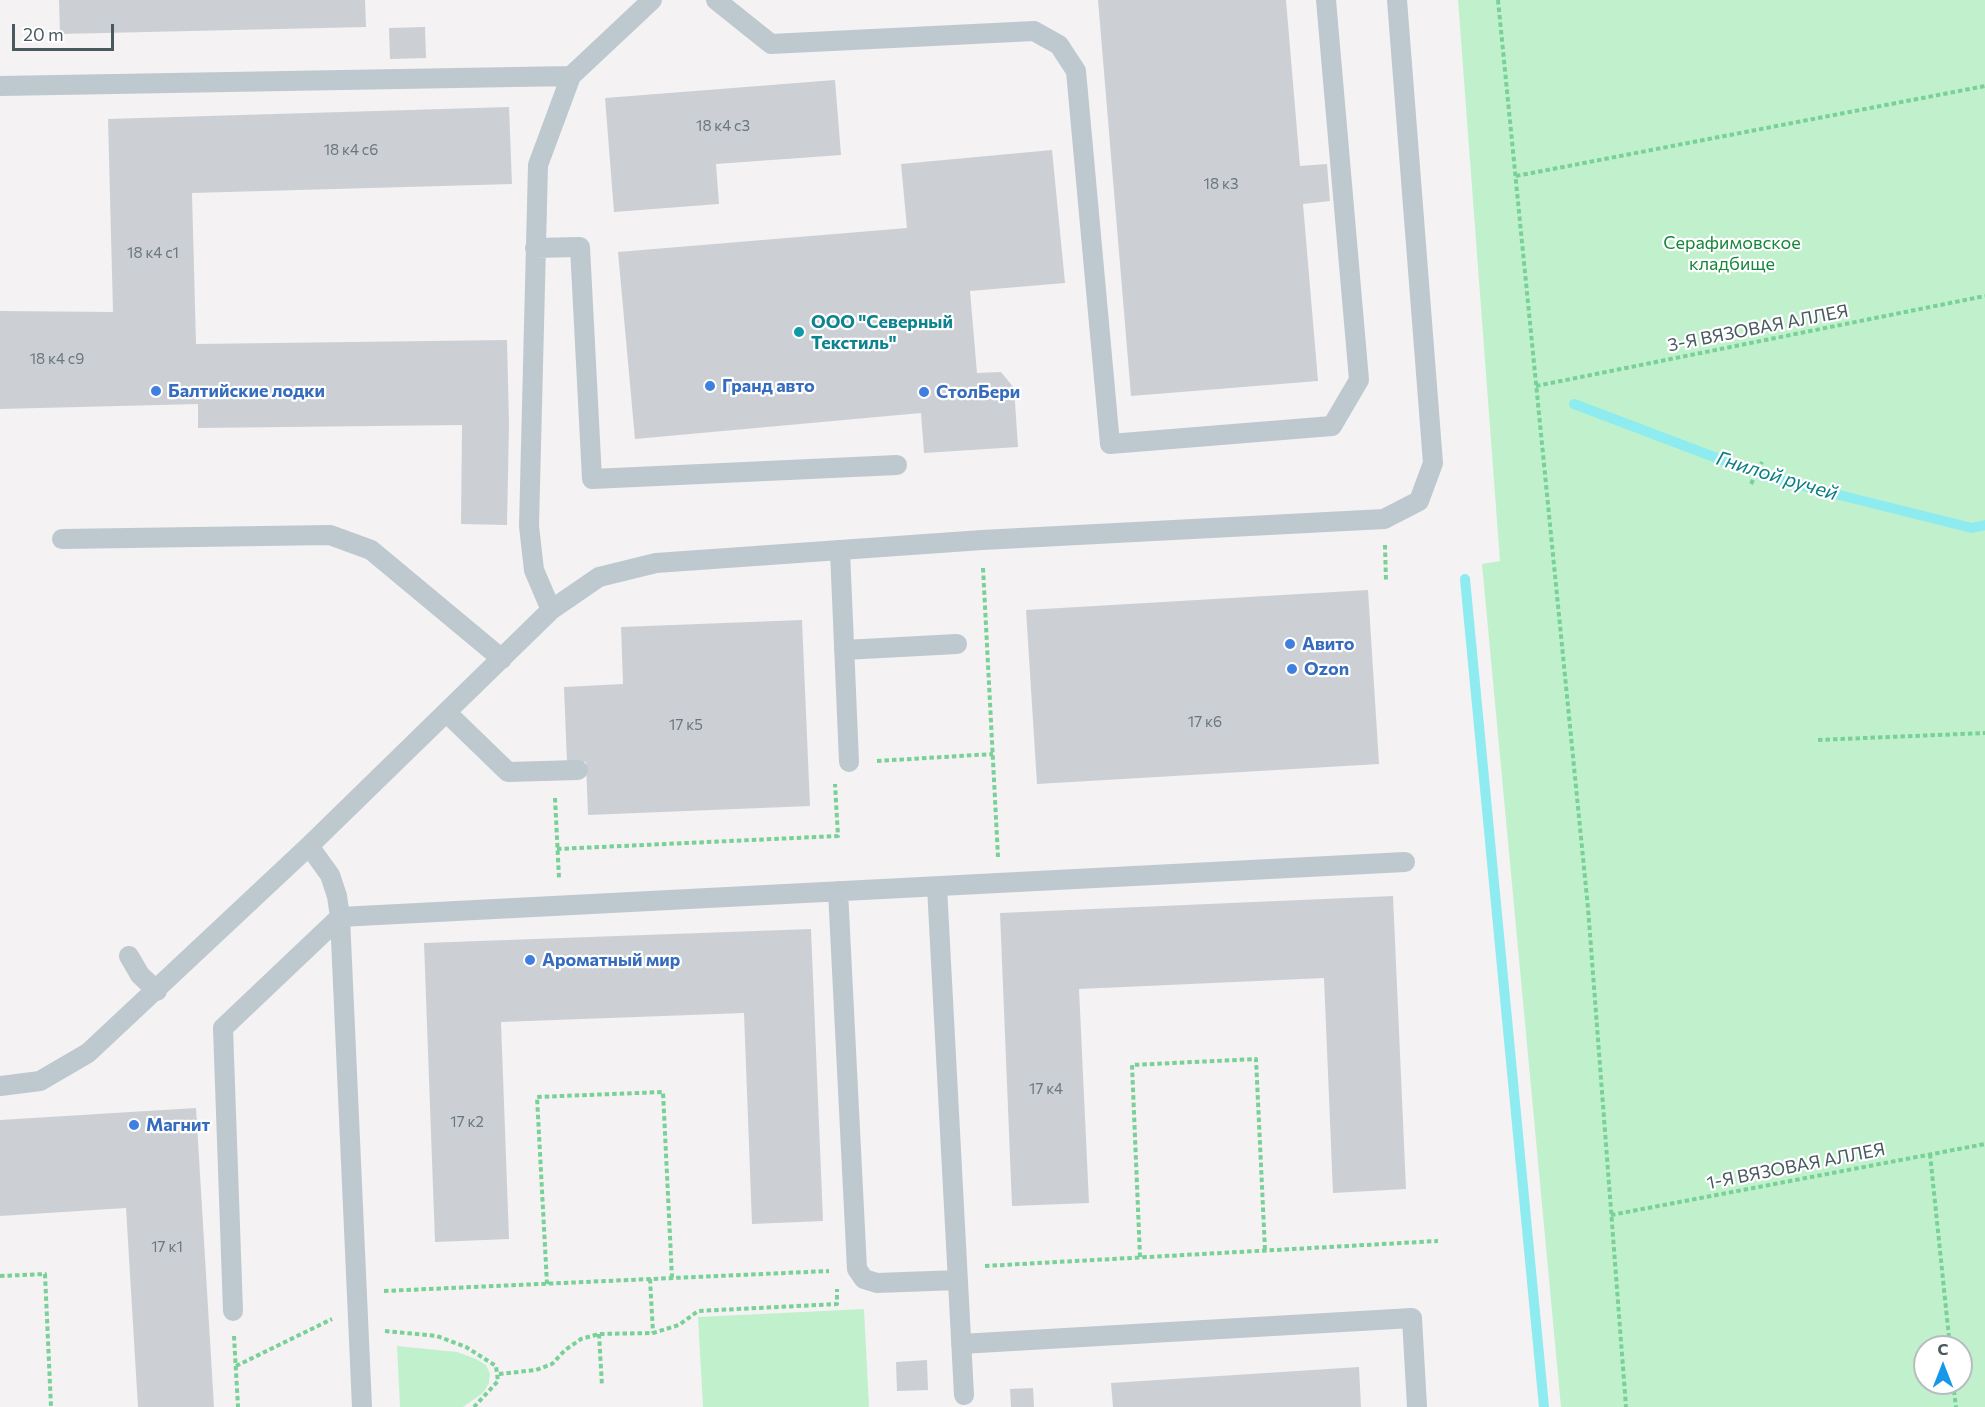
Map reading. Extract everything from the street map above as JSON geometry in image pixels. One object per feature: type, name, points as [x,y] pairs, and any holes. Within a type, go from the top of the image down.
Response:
[{"type":"lane","points":[[551,610],[534,570],[529,526],[538,165],[572,76],[652,0]]},
{"type":"lane","points":[[716,0],[771,44],[1034,31],[1059,45],[1076,71],[1110,444],[1332,426],[1359,380],[1326,0]]},
{"type":"lane","points":[[0,1086],[40,1081],[88,1053],[157,991],[309,846],[551,610],[600,577],[656,563],[982,540],[1384,519],[1419,501],[1433,463],[1397,0]]},
{"type":"lane","points":[[0,86],[572,76]]},
{"type":"lane","points":[[535,248],[580,247],[592,479],[897,465]]},
{"type":"lane","points":[[62,539],[330,535],[371,550],[502,659]]},
{"type":"lane","points":[[840,551],[849,762]]},
{"type":"lane","points":[[844,650],[957,644]]},
{"type":"lane","points":[[447,713],[508,772],[578,770]]},
{"type":"lane","points":[[309,846],[330,875],[337,896],[340,917],[362,1407]]},
{"type":"lane","points":[[233,1311],[223,1028],[340,917],[1405,862]]},
{"type":"lane","points":[[937,887],[964,1395]]},
{"type":"lane","points":[[838,891],[857,1269],[864,1279],[877,1283],[957,1274]]},
{"type":"lane","points":[[129,956],[140,975],[157,991]]},
{"type":"lane","points":[[961,1344],[1412,1318],[1417,1407]]},
{"type":"path","points":[[1498,0],[1588,908],[1626,1407]]},
{"type":"path","points":[[1515,176],[1985,86]]},
{"type":"path","name":"3-Я ВЯЗОВАЯ АЛЛЕЯ","points":[[1536,386],[1985,296]]},
{"type":"path","points":[[1751,484],[1762,462]]},
{"type":"path","points":[[1384,519],[1386,580]]},
{"type":"path","points":[[982,540],[1000,883]]},
{"type":"path","points":[[1818,740],[1985,733]]},
{"type":"path","points":[[557,849],[838,836],[834,763],[993,754]]},
{"type":"path","points":[[554,771],[561,906]]},
{"type":"path","points":[[1140,1257],[1132,1065],[1256,1059],[1265,1250]]},
{"type":"path","points":[[547,1284],[537,1097],[663,1092],[672,1278]]},
{"type":"path","name":"1-Я ВЯЗОВАЯ АЛЛЕЯ","points":[[1611,1215],[1985,1144]]},
{"type":"path","points":[[1930,1154],[1949,1335]]},
{"type":"path","points":[[957,1274],[1140,1257],[1438,1240]]},
{"type":"path","points":[[357,1293],[857,1269]]},
{"type":"path","points":[[499,1374],[536,1370],[552,1364],[565,1350],[581,1339],[599,1334],[653,1333],[679,1324],[698,1311],[837,1304],[836,1270]]},
{"type":"path","points":[[0,1276],[45,1274],[51,1407]]},
{"type":"path","points":[[650,1279],[653,1333]]},
{"type":"path","points":[[233,1311],[238,1407]]},
{"type":"path","points":[[236,1366],[334,1318],[437,1336],[466,1347],[488,1359],[496,1366],[499,1374],[492,1390],[474,1407]]},
{"type":"path","points":[[599,1334],[602,1386]]},
{"type":"green space","name":"Серафимовское кладбище","points":[[1458,0],[1985,0],[1985,1407],[1561,1407],[1482,564],[1500,561]]},
{"type":"green space","points":[[864,1309],[869,1407],[703,1407],[698,1317]]},
{"type":"green space","points":[[397,1346],[457,1352],[476,1359],[486,1365],[490,1374],[489,1383],[483,1393],[463,1407],[400,1407]]},
{"type":"building","points":[[59,0],[365,0],[366,27],[60,34]]},
{"type":"building","points":[[1098,0],[1286,0],[1300,166],[1327,164],[1330,201],[1303,204],[1318,381],[1131,396]]},
{"type":"building","points":[[425,27],[426,58],[390,59],[389,28]]},
{"type":"building","points":[[835,80],[841,155],[716,164],[719,204],[614,212],[605,98]]},
{"type":"building","points":[[509,107],[512,184],[192,193],[196,344],[507,340],[509,424],[507,525],[461,524],[462,425],[198,428],[198,404],[0,409],[0,311],[113,312],[108,119]]},
{"type":"building","name":"ООО \"Северный Текстиль\"","points":[[1052,150],[1065,283],[970,291],[977,373],[1001,372],[1014,388],[1018,447],[924,453],[921,413],[635,439],[618,252],[907,228],[901,164]]},
{"type":"building","points":[[1368,590],[1379,764],[1037,784],[1026,610]]},
{"type":"building","points":[[802,620],[810,806],[588,815],[586,762],[567,763],[564,687],[623,684],[621,627]]},
{"type":"building","points":[[1393,896],[1406,1189],[1333,1193],[1324,978],[1079,989],[1089,1203],[1012,1206],[1000,913]]},
{"type":"building","points":[[811,929],[823,1221],[752,1224],[744,1013],[501,1022],[509,1239],[435,1242],[424,943]]},
{"type":"building","points":[[196,1108],[214,1407],[138,1407],[126,1208],[0,1216],[0,1120]]},
{"type":"building","points":[[927,1360],[928,1390],[897,1391],[896,1362]]},
{"type":"building","points":[[1359,1367],[1361,1407],[1113,1407],[1111,1383]]},
{"type":"building","points":[[1033,1388],[1034,1407],[1011,1407],[1010,1389]]},
{"type":"waterway","name":"Гнилой ручей","points":[[1574,404],[1767,477],[1972,528],[1985,525]]},
{"type":"waterway","points":[[1465,579],[1544,1407]]},
{"type":"place","name":"ООО \"Северный Текстиль\"","points":[[799,332]]},
{"type":"place","name":"Гранд авто","points":[[710,386]]},
{"type":"place","name":"Балтийские лодки","points":[[156,391]]},
{"type":"place","name":"СтолБери","points":[[924,392]]},
{"type":"place","name":"Авито","points":[[1290,644]]},
{"type":"place","name":"Ozon","points":[[1292,669]]},
{"type":"place","name":"Ароматный мир","points":[[530,960]]},
{"type":"place","name":"Магнит","points":[[134,1125]]}]
